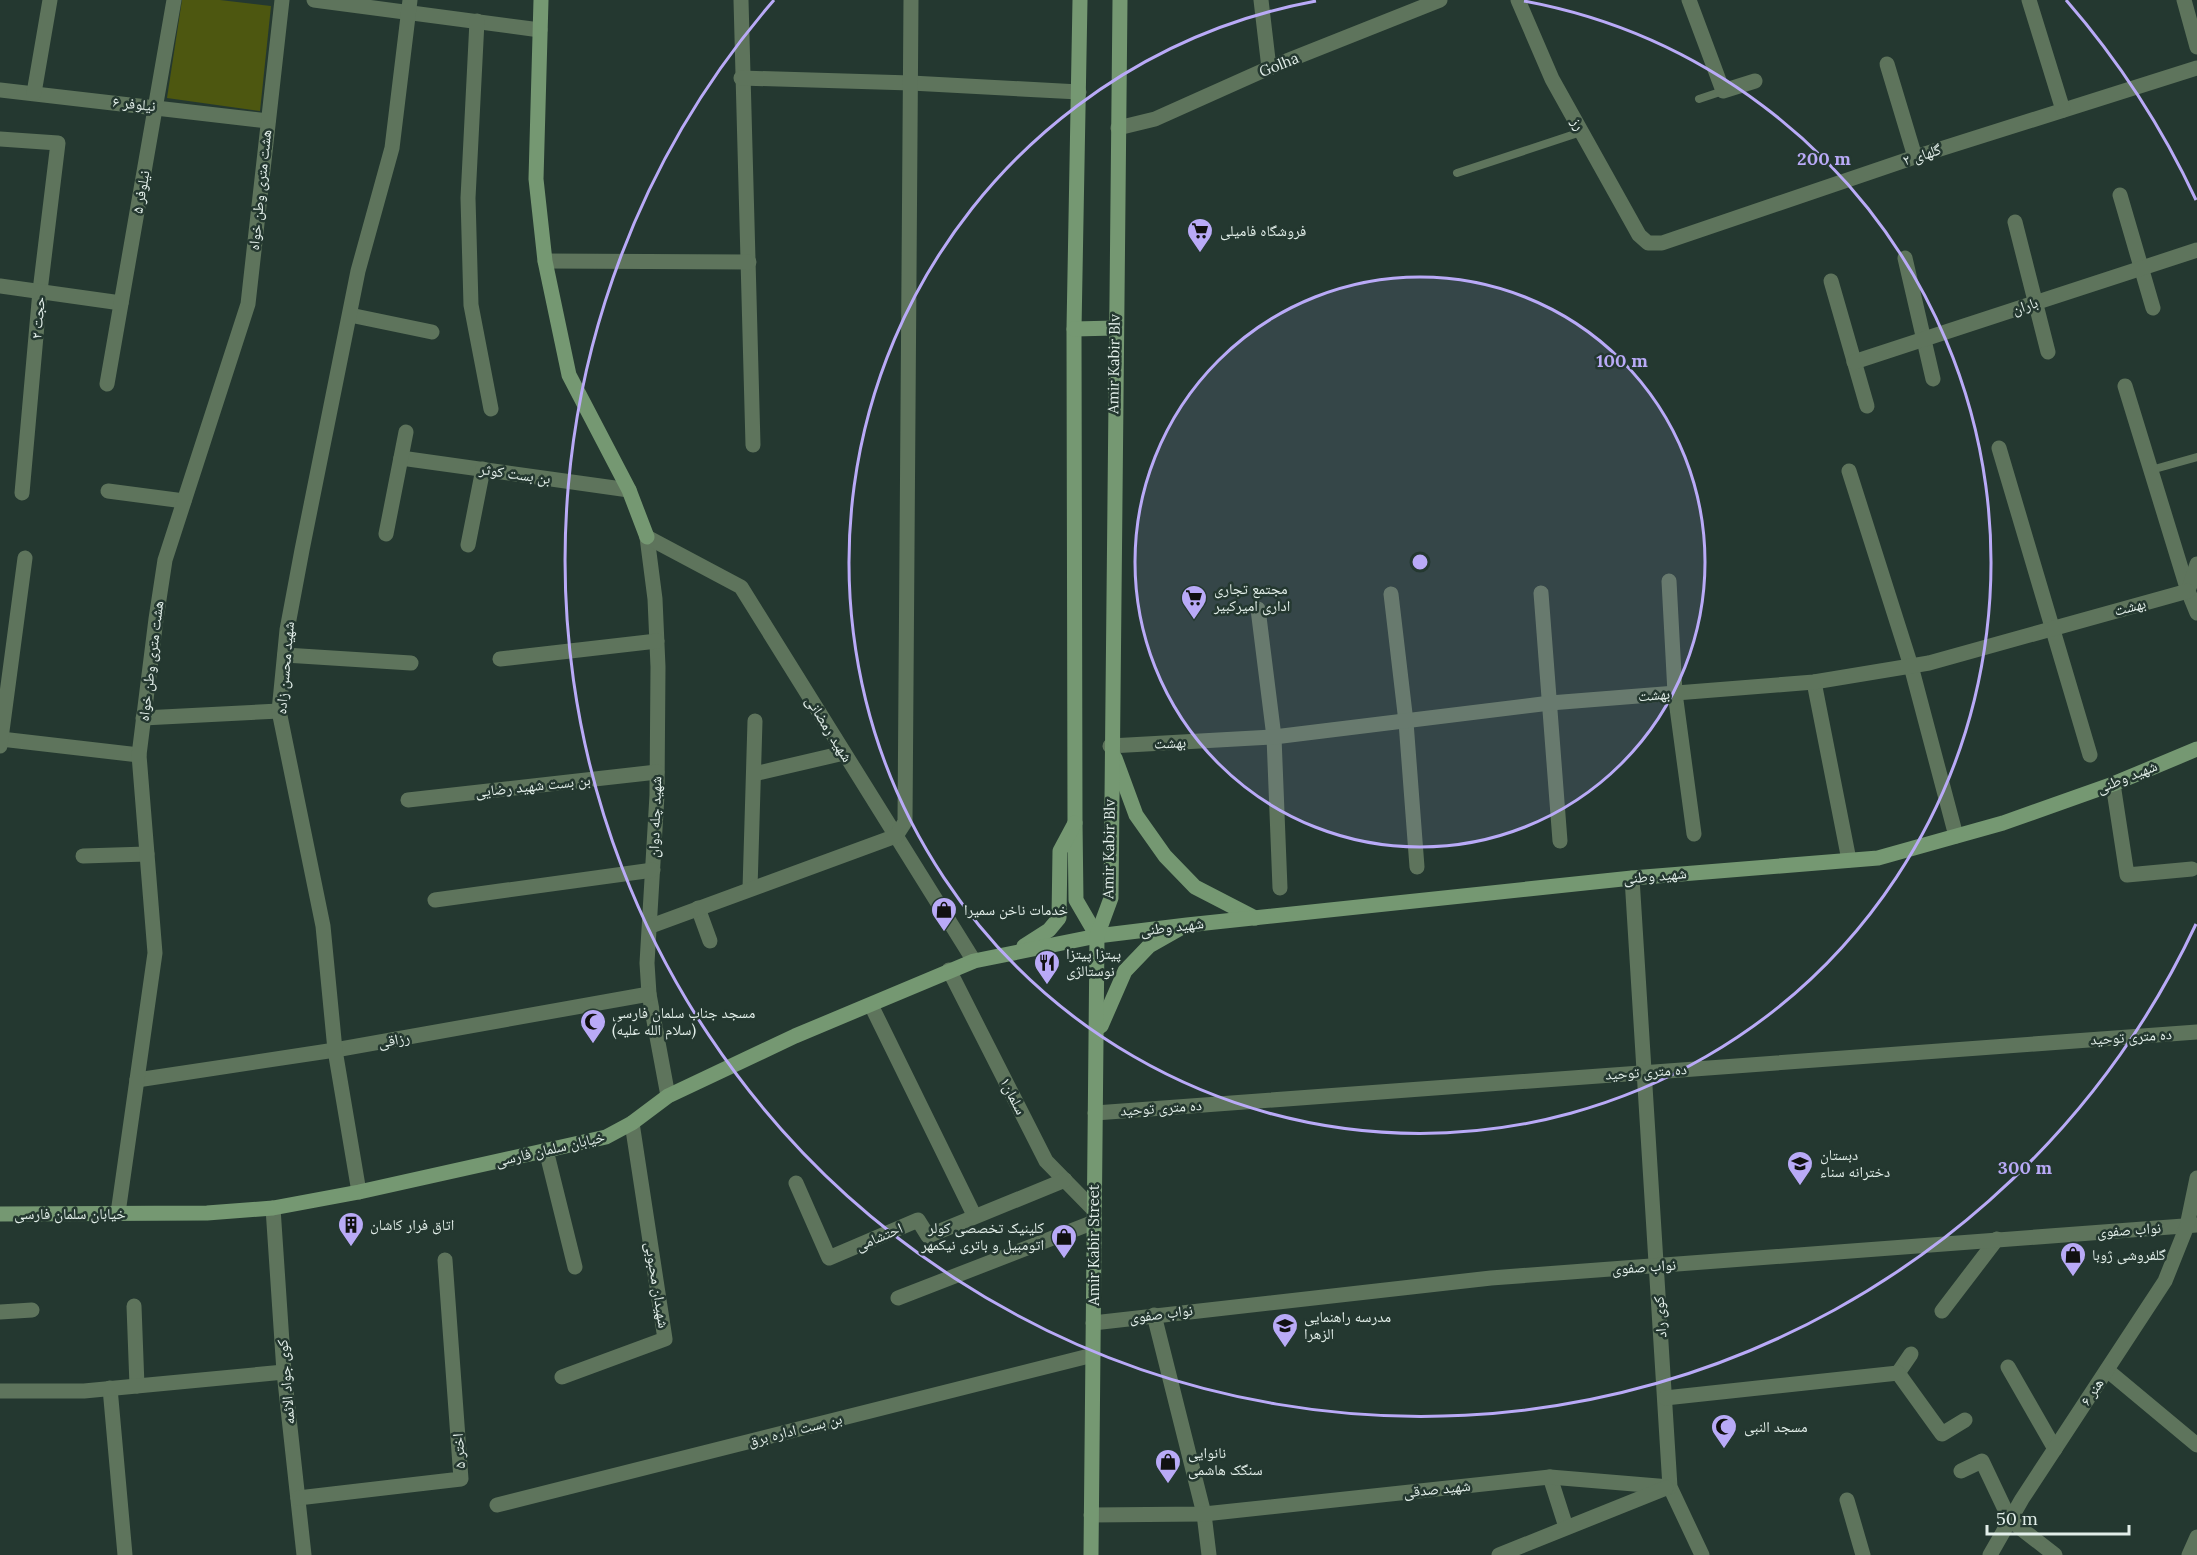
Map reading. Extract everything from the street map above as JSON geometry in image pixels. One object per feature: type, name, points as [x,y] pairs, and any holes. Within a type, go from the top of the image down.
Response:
[{"type":"main road","points":[[541,0],[536,179],[545,261],[569,375],[629,490],[647,537]]},
{"type":"main road","name":"Amir Kabir Blv","points":[[1080,0],[1074,328],[1076,900],[1096,936]]},
{"type":"main road","name":"Amir Kabir Blv","points":[[1096,936],[1111,898],[1110,746],[1120,0]]},
{"type":"main road","points":[[1074,328],[1115,328]]},
{"type":"main road","points":[[1110,746],[1136,815],[1165,856],[1195,887],[1255,918]]},
{"type":"main road","name":"شهید وطنی","points":[[1096,936],[1632,878],[1878,858],[2003,823],[2114,784],[2197,749]]},
{"type":"main road","points":[[1013,952],[1049,930],[1059,918],[1059,851],[1075,823]]},
{"type":"main road","points":[[1096,1046],[1104,1014],[1125,971],[1149,946],[1187,925]]},
{"type":"main road","name":"خیابان سلمان فارسی","points":[[0,1214],[207,1212],[273,1208],[359,1192],[606,1137],[632,1123],[668,1096],[795,1036],[949,970],[974,961],[1096,936]]},
{"type":"main road","name":"Amir Kabir Street","points":[[1091,1555],[1096,936]]},
{"type":"street","points":[[34,93],[50,0]]},
{"type":"street","name":"نیلوفر ۵","points":[[107,384],[174,0]]},
{"type":"street","name":"هشت متری وطن خواه","points":[[118,1213],[155,953],[139,755],[165,560],[248,304],[282,0]]},
{"type":"street","points":[[314,0],[410,6],[477,21],[540,30]]},
{"type":"street","points":[[741,0],[741,78],[750,262],[753,445]]},
{"type":"street","points":[[651,926],[896,836],[907,814],[911,0]]},
{"type":"street","points":[[1261,0],[1269,68]]},
{"type":"street","name":"Golha","points":[[1118,128],[1155,119],[1269,68],[1440,0]]},
{"type":"street","name":"رز","points":[[1518,0],[1552,79],[1639,235],[1648,243]]},
{"type":"street","points":[[1689,0],[1723,91],[1755,81]]},
{"type":"street","points":[[2029,0],[2063,110]]},
{"type":"street","points":[[2184,0],[2197,47]]},
{"type":"street","name":"شهید محسن زاده","points":[[359,1192],[335,1050],[322,926],[279,711],[285,655],[302,550],[358,271],[392,148],[410,6]]},
{"type":"street","points":[[477,21],[468,198],[471,305],[491,409]]},
{"type":"street","points":[[1887,64],[1915,157]]},
{"type":"street","name":"گلهای ۲","points":[[1648,243],[1662,243],[1915,157],[2197,68]]},
{"type":"street","points":[[741,78],[911,83],[1079,92]]},
{"type":"street","name":"نیلوفر ۶","points":[[0,90],[156,106],[268,121]]},
{"type":"street","name":"حجت ۲","points":[[0,139],[58,143],[40,291],[22,493]]},
{"type":"street","points":[[2120,195],[2144,268],[2153,308]]},
{"type":"street","points":[[2015,222],[2048,352]]},
{"type":"street","name":"باران","points":[[1854,362],[2197,250]]},
{"type":"street","points":[[1905,258],[1933,379]]},
{"type":"street","points":[[545,261],[750,262]]},
{"type":"street","points":[[1831,281],[1867,406]]},
{"type":"street","points":[[0,286],[121,303]]},
{"type":"street","points":[[350,315],[432,333]]},
{"type":"street","points":[[2125,386],[2188,591],[2197,613]]},
{"type":"street","points":[[386,534],[406,432]]},
{"type":"street","points":[[1999,448],[2090,755]]},
{"type":"street","name":"بن بست کوثر","points":[[401,458],[629,490]]},
{"type":"street","points":[[468,545],[483,469]]},
{"type":"street","points":[[1849,471],[1911,666],[1956,836]]},
{"type":"street","points":[[108,491],[184,501]]},
{"type":"street","name":"شهید رمضانی","points":[[647,537],[741,587],[974,961]]},
{"type":"street","name":"شهید چله دوان","points":[[647,537],[655,599],[657,641],[657,772],[651,926],[647,963],[649,994],[668,1096]]},
{"type":"street","points":[[25,558],[0,743],[139,755]]},
{"type":"street","points":[[2188,591],[2197,564]]},
{"type":"street","points":[[1669,581],[1675,693],[1694,834]]},
{"type":"street","name":"بهشت","points":[[1110,746],[1274,737],[1550,703],[1814,682],[1911,666],[2188,591]]},
{"type":"street","points":[[1541,593],[1560,841]]},
{"type":"street","points":[[1391,594],[1406,722],[1417,867]]},
{"type":"street","points":[[1258,609],[1274,737],[1280,888]]},
{"type":"street","points":[[500,659],[657,641]]},
{"type":"street","points":[[285,655],[411,663]]},
{"type":"street","points":[[1814,682],[1850,860]]},
{"type":"street","points":[[144,718],[279,711]]},
{"type":"street","points":[[750,889],[755,721]]},
{"type":"street","points":[[754,774],[844,753]]},
{"type":"street","name":"بن بست شهید رضایی","points":[[408,800],[657,772]]},
{"type":"street","points":[[2114,784],[2127,875],[2192,869]]},
{"type":"street","points":[[83,856],[147,854]]},
{"type":"street","points":[[435,900],[653,870]]},
{"type":"street","name":"کوی راد","points":[[1632,878],[1670,1486],[1702,1555]]},
{"type":"street","points":[[698,908],[711,941]]},
{"type":"street","name":"سلمان۱","points":[[949,970],[1046,1161],[1065,1180],[1094,1216]]},
{"type":"street","name":"رزاقی","points":[[137,1080],[335,1050],[649,994]]},
{"type":"street","points":[[871,1005],[974,1215]]},
{"type":"street","name":"ده متری توحید","points":[[1095,1113],[2197,1032]]},
{"type":"street","name":"شهیدان محبوبی","points":[[562,1377],[665,1339],[632,1123]]},
{"type":"street","points":[[546,1150],[575,1267]]},
{"type":"street","name":"هنر ۶","points":[[1990,1555],[2055,1449],[2165,1281],[2192,1226],[2197,1178]]},
{"type":"street","name":"احتشامی","points":[[796,1183],[829,1258],[918,1220],[928,1236],[974,1215],[1065,1180]]},
{"type":"street","name":"کوی جواد الائمه","points":[[273,1208],[284,1372],[304,1555]]},
{"type":"street","points":[[898,1298],[1094,1216]]},
{"type":"street","name":"نواب صفوی","points":[[1093,1323],[1491,1278],[2192,1226]]},
{"type":"street","points":[[1942,1311],[1997,1239]]},
{"type":"street","name":"اختر ۵","points":[[298,1498],[461,1479],[445,1260]]},
{"type":"street","points":[[134,1306],[137,1386]]},
{"type":"street","points":[[0,1311],[32,1310]]},
{"type":"street","points":[[1154,1315],[1204,1514],[1209,1555]]},
{"type":"street","points":[[1665,1398],[1898,1373],[1911,1354]]},
{"type":"street","name":"بن بست اداره برق","points":[[497,1504],[1093,1355]]},
{"type":"street","points":[[2008,1367],[2055,1449]]},
{"type":"street","points":[[2107,1370],[2197,1445]]},
{"type":"street","points":[[0,1391],[110,1388],[284,1372]]},
{"type":"street","points":[[1898,1373],[1942,1434],[1965,1420]]},
{"type":"street","points":[[110,1388],[125,1555]]},
{"type":"street","points":[[1961,1471],[1982,1461],[2010,1520],[2055,1555]]},
{"type":"street","points":[[1550,1477],[1566,1527]]},
{"type":"street","name":"شهید صدقی","points":[[1091,1515],[1204,1514],[1550,1477],[1670,1486]]},
{"type":"street","points":[[1499,1555],[1670,1486]]},
{"type":"street","points":[[1847,1500],[1863,1555]]},
{"type":"street","points":[[2188,1555],[2197,1538]]},
{"type":"lane","points":[[1699,99],[1723,91]]},
{"type":"lane","points":[[1458,173],[1583,131]]},
{"type":"lane","points":[[2151,470],[2197,457]]},
{"type":"green space","points":[[182,0],[220,0],[271,6],[260,111],[167,98]]},
{"type":"place","name":"فروشگاه فامیلی","points":[[1200,254]]},
{"type":"place","name":"مجتمع تجاری اداری امیرکبیر","points":[[1194,621]]},
{"type":"place","name":"خدمات ناخن سمیرا","points":[[944,933]]},
{"type":"place","name":"پیتزا پیتزا نوستالژی","points":[[1047,986]]},
{"type":"place","name":"مسجد جناب سلمان فارسی (سلام الله علیه)","points":[[593,1045]]},
{"type":"place","name":"دبستان دخترانه سناء","points":[[1800,1187]]},
{"type":"place","name":"اتاق فرار کاشان","points":[[351,1248]]},
{"type":"place","name":"کلینیک تخصصی کولر اتومبیل و باتری نیکمهر","points":[[1064,1260]]},
{"type":"place","name":"گلفروشی ژوبا","points":[[2073,1278]]},
{"type":"place","name":"مدرسه راهنمایی الزهرا","points":[[1285,1349]]},
{"type":"place","name":"مسجد النبی","points":[[1724,1450]]},
{"type":"place","name":"نانوایی سنگک هاشمی","points":[[1168,1485]]}]
